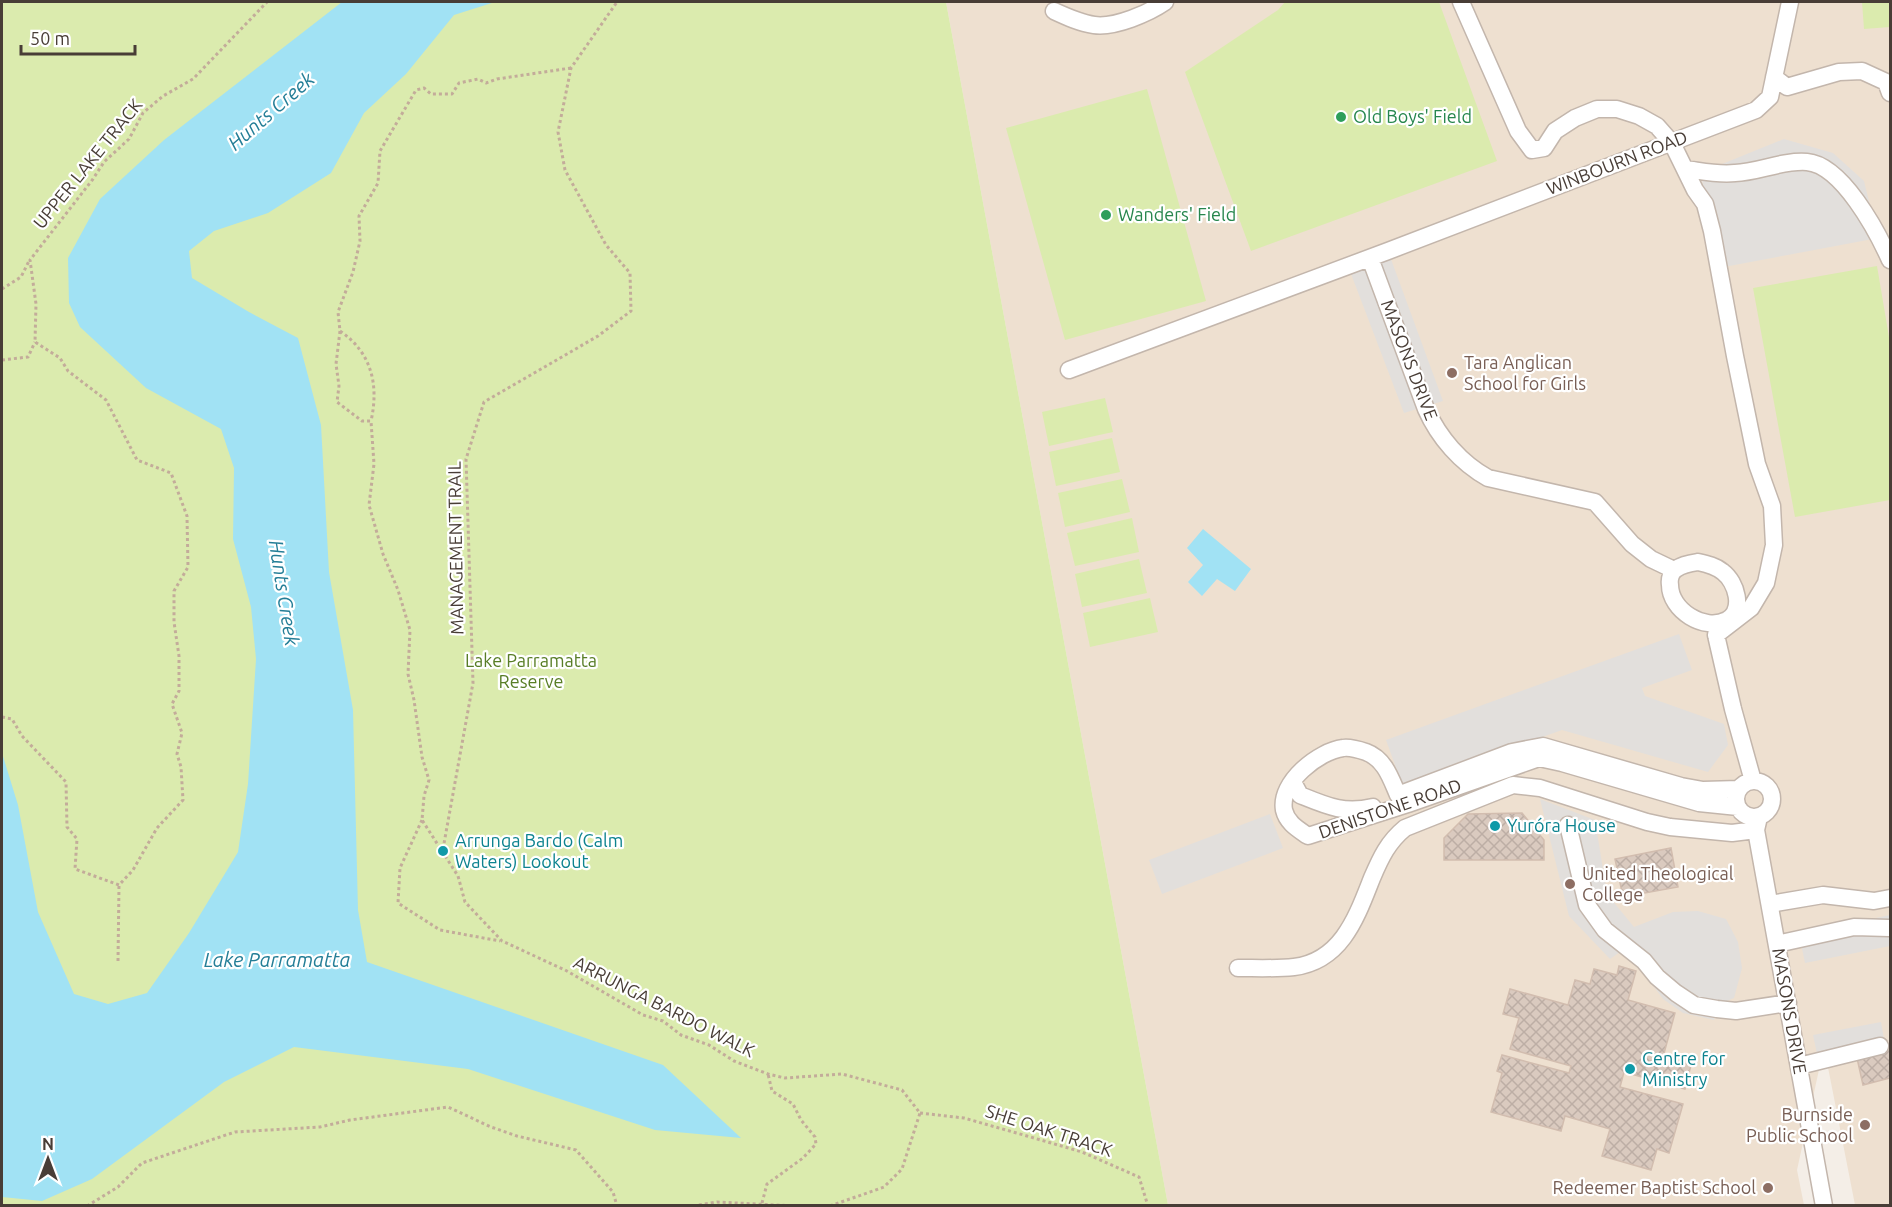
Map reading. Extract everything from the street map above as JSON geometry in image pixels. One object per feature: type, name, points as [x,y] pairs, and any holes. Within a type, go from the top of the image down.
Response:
[{"type":"street","points":[[1054,11],[1076,21],[1097,26],[1122,21],[1151,11],[1165,2]]},
{"type":"street","points":[[1461,2],[1518,131],[1532,150],[1544,148],[1556,131],[1575,118],[1597,109],[1617,109],[1639,116],[1657,126],[1672,142],[1704,204],[1712,231],[1757,464],[1772,506],[1774,545],[1766,583],[1751,608],[1717,629]]},
{"type":"street","points":[[1473,31],[1476,2]]},
{"type":"street","name":"WINBOURN ROAD","points":[[1069,370],[1756,110],[1770,97],[1790,2]]},
{"type":"street","points":[[1774,77],[1787,87],[1839,72],[1862,71],[1886,82],[1890,93]]},
{"type":"street","points":[[1685,169],[1736,174],[1798,162],[1810,162],[1823,167],[1838,176],[1874,227],[1890,260]]},
{"type":"street","name":"MASONS DRIVE","points":[[1370,258],[1426,410],[1435,429],[1449,445],[1474,470],[1488,478],[1595,502],[1632,544],[1651,559],[1674,570]]},
{"type":"street","points":[[1698,562],[1718,568],[1731,580],[1737,595],[1736,609],[1730,618],[1717,629],[1686,614],[1675,604],[1670,594],[1670,580],[1674,570],[1698,562]]},
{"type":"street","points":[[1717,629],[1746,785]]},
{"type":"street","name":"DENISTONE ROAD","points":[[1738,807],[1700,803],[1539,758],[1308,836],[1292,825],[1284,811],[1283,801],[1300,771],[1320,755],[1344,748],[1368,752],[1379,761],[1392,777],[1398,795],[1512,752],[1543,746],[1681,786],[1703,790],[1746,785]]},
{"type":"street","points":[[1293,782],[1300,795],[1341,810],[1358,811],[1381,805],[1398,795]]},
{"type":"street","points":[[1238,968],[1295,967],[1320,958],[1340,942],[1354,923],[1378,864],[1391,839],[1405,828],[1514,785],[1540,788],[1647,822],[1732,833],[1757,823],[1770,808],[1772,799],[1768,788],[1759,782],[1746,785],[1737,795],[1738,807],[1757,823]]},
{"type":"street","name":"MASONS DRIVE","points":[[1757,823],[1824,1206]]},
{"type":"street","points":[[1568,825],[1587,904],[1605,930],[1644,961],[1657,977],[1676,993],[1694,1005],[1718,1010],[1736,1011],[1788,1003]]},
{"type":"street","points":[[1770,904],[1823,895],[1874,901],[1890,898]]},
{"type":"street","points":[[1777,944],[1854,927],[1889,928]]},
{"type":"street","points":[[1799,1066],[1880,1046]]},
{"type":"path","name":"UPPER LAKE TRACK","points":[[2,289],[21,277],[30,260],[104,162],[129,140],[142,113],[163,96],[193,78],[267,2]]},
{"type":"path","name":"MANAGEMENT TRAIL","points":[[443,851],[472,683],[466,459],[484,402],[598,336],[631,311],[630,273],[606,245],[565,170],[558,132],[571,68],[616,2]]},
{"type":"path","points":[[371,421],[362,421],[337,402],[339,386],[336,364],[340,331],[338,312],[353,272],[360,241],[359,216],[378,183],[380,151],[416,90],[424,88],[430,94],[452,94],[459,82],[478,78],[486,82],[571,68]]},
{"type":"path","points":[[2,360],[28,357],[35,342],[36,304],[30,260]]},
{"type":"path","points":[[340,331],[350,338],[373,370],[375,406],[371,421],[374,464],[369,506],[410,630],[408,674],[422,757],[429,780],[424,796],[422,820],[400,868],[398,903],[440,930],[502,941]]},
{"type":"path","points":[[35,342],[60,358],[68,371],[106,400],[137,460],[171,474],[188,516],[188,567],[174,591],[179,691],[172,704],[182,733],[177,754],[181,767],[183,800],[157,828],[133,870],[119,885],[118,961]]},
{"type":"path","points":[[2,717],[12,719],[22,736],[66,782],[67,827],[77,839],[75,869],[119,885]]},
{"type":"path","points":[[422,820],[443,851]]},
{"type":"path","name":"ARRUNGA BARDO WALK","points":[[443,851],[458,876],[465,902],[502,941],[527,955],[565,970],[644,1015],[663,1021],[681,1035],[709,1045],[734,1061],[768,1074],[785,1077],[842,1074],[902,1090],[920,1113]]},
{"type":"path","points":[[762,1203],[767,1184],[803,1158],[816,1144],[815,1137],[801,1120],[793,1104],[772,1092],[768,1074]]},
{"type":"path","points":[[87,1206],[118,1188],[142,1163],[236,1132],[320,1127],[350,1120],[448,1107],[517,1136],[576,1150],[613,1192],[617,1206]]},
{"type":"path","points":[[831,1206],[884,1187],[902,1169],[920,1113]]},
{"type":"path","name":"SHE OAK TRACK","points":[[920,1113],[964,1118],[1082,1152],[1139,1177],[1148,1206]]},
{"type":"path","points":[[693,1206],[717,1202],[795,1206]]},
{"type":"shaded area","name":"Tara Anglican School for Girls","points":[[946,2],[1890,2],[1890,1205],[1855,1205],[1824,1047],[1797,1170],[1804,1205],[1168,1205]]},
{"type":"shaded area","points":[[1784,139],[1833,153],[1864,181],[1878,238],[1724,267],[1700,173]]},
{"type":"shaded area","points":[[1388,251],[1443,401],[1404,413],[1348,266]]},
{"type":"shaded area","points":[[1679,634],[1692,670],[1642,688],[1645,696],[1724,724],[1728,745],[1708,772],[1562,730],[1403,787],[1386,740]]},
{"type":"shaded area","points":[[1540,799],[1595,820],[1607,894],[1634,927],[1673,912],[1698,911],[1726,919],[1738,942],[1742,968],[1734,998],[1720,1004],[1714,1020],[1683,1013],[1663,999],[1638,965],[1620,952],[1610,959],[1569,916]]},
{"type":"shaded area","points":[[1270,814],[1283,848],[1162,894],[1149,860]]},
{"type":"shaded area","points":[[1890,915],[1890,946],[1805,963],[1799,934]]},
{"type":"shaded area","points":[[1881,1022],[1886,1050],[1819,1063],[1813,1035]]},
{"type":"green space","name":"Lake Parramatta Reserve","points":[[2,2],[946,2],[1168,1205],[2,1206]]},
{"type":"green space","name":"Old Boys' Field","points":[[1285,2],[1439,2],[1497,161],[1251,251],[1185,72],[1278,10]]},
{"type":"green space","points":[[1862,2],[1890,2],[1890,27],[1864,29]]},
{"type":"green space","name":"Wanders' Field","points":[[1147,89],[1206,301],[1065,340],[1006,128]]},
{"type":"green space","points":[[1877,266],[1890,343],[1890,500],[1795,517],[1753,288]]},
{"type":"green space","points":[[1105,398],[1113,432],[1049,446],[1042,412]]},
{"type":"green space","points":[[1112,438],[1120,472],[1056,486],[1049,452]]},
{"type":"green space","points":[[1122,479],[1130,512],[1065,527],[1058,493]]},
{"type":"green space","points":[[1132,518],[1139,552],[1075,566],[1067,533]]},
{"type":"green space","points":[[1139,559],[1147,593],[1082,607],[1075,574]]},
{"type":"green space","points":[[1150,598],[1158,632],[1090,647],[1083,613]]},
{"type":"water","name":"Lake Parramatta","points":[[342,2],[495,2],[454,15],[406,74],[364,113],[331,173],[268,213],[214,231],[189,251],[192,278],[298,338],[321,425],[329,572],[353,710],[358,910],[367,962],[663,1065],[741,1138],[655,1130],[468,1069],[294,1047],[224,1082],[92,1179],[42,1201],[2,1197],[2,753],[18,805],[38,912],[74,994],[108,1004],[147,993],[189,933],[238,852],[248,784],[256,659],[251,607],[233,539],[234,468],[221,429],[146,388],[80,327],[69,303],[68,258],[100,199],[164,140]]},
{"type":"water","points":[[1203,529],[1251,569],[1235,591],[1217,579],[1202,596],[1188,582],[1203,565],[1187,548]]},
{"type":"building","name":"Yuróra House","points":[[1522,813],[1544,840],[1544,860],[1444,860],[1444,838],[1468,814]]},
{"type":"building","points":[[1671,848],[1678,887],[1623,897],[1615,859]]},
{"type":"building","name":"Centre for Ministry","points":[[1619,966],[1636,971],[1628,1000],[1675,1013],[1663,1057],[1691,1065],[1685,1089],[1624,1072],[1620,1087],[1683,1104],[1669,1153],[1657,1149],[1651,1170],[1602,1156],[1610,1129],[1565,1116],[1561,1131],[1491,1112],[1502,1073],[1497,1071],[1502,1055],[1569,1073],[1571,1066],[1510,1049],[1519,1018],[1503,1014],[1510,989],[1568,1005],[1575,980],[1590,984],[1594,969],[1617,975]]},
{"type":"building","points":[[1890,1050],[1890,1078],[1863,1085],[1857,1058]]},
{"type":"place","name":"Old Boys' Field","points":[[1341,117]]},
{"type":"place","name":"Wanders' Field","points":[[1106,215]]},
{"type":"place","name":"Tara Anglican School for Girls","points":[[1452,373]]},
{"type":"place","name":"Yuróra House","points":[[1495,826]]},
{"type":"place","name":"Arrunga Bardo (Calm Waters) Lookout","points":[[443,851]]},
{"type":"place","name":"United Theological College","points":[[1570,884]]},
{"type":"place","name":"Centre for Ministry","points":[[1630,1069]]},
{"type":"place","name":"Burnside Public School","points":[[1865,1125]]},
{"type":"place","name":"Redeemer Baptist School","points":[[1768,1188]]},
{"type":"water label","name":"Hunts Creek","points":[[271,111]]},
{"type":"water label","name":"Hunts Creek","points":[[284,593]]}]
